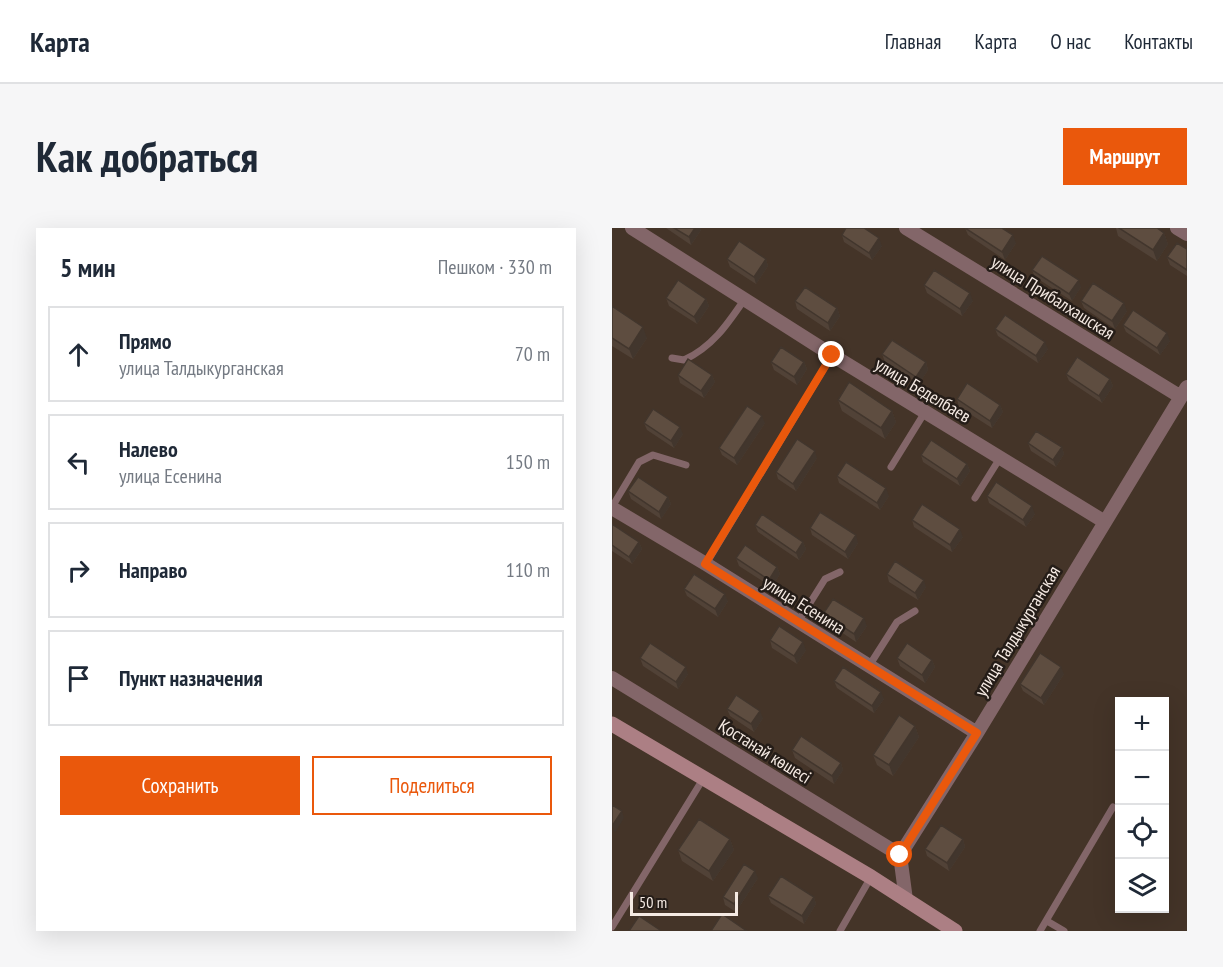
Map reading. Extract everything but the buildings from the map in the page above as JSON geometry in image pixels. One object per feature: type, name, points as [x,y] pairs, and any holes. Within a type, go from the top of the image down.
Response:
[{"type":"street","name":"улица Беделбаев","points":[[632,228],[832,355],[1105,522]]},
{"type":"street","name":"улица Прибалхашская","points":[[906,228],[1184,392]]},
{"type":"street","points":[[1177,228],[1187,234]]},
{"type":"street","name":"улица Талдыкурганская","points":[[900,855],[977,733],[1184,392]]},
{"type":"street","name":"улица Есенина","points":[[612,508],[977,733]]},
{"type":"street","name":"Қостанай көшесі","points":[[612,678],[900,855]]},
{"type":"street","points":[[612,724],[871,877],[955,931]]},
{"type":"street","points":[[900,855],[906,900]]},
{"type":"lane","points":[[672,358],[684,360],[704,348],[720,334],[745,300]]},
{"type":"lane","points":[[705,564],[832,355]]},
{"type":"lane","points":[[891,467],[924,412]]},
{"type":"lane","points":[[612,508],[639,462],[653,454],[686,465]]},
{"type":"lane","points":[[975,498],[1000,458]]},
{"type":"lane","points":[[798,622],[825,579],[840,572]]},
{"type":"lane","points":[[869,666],[897,622],[915,611]]},
{"type":"lane","points":[[612,927],[703,779]]},
{"type":"lane","points":[[1041,931],[1113,807]]},
{"type":"lane","points":[[840,931],[871,877]]},
{"type":"lane","points":[[1047,921],[1064,931]]},
{"type":"route","points":[[832,355],[705,564],[977,733],[900,855]]}]
